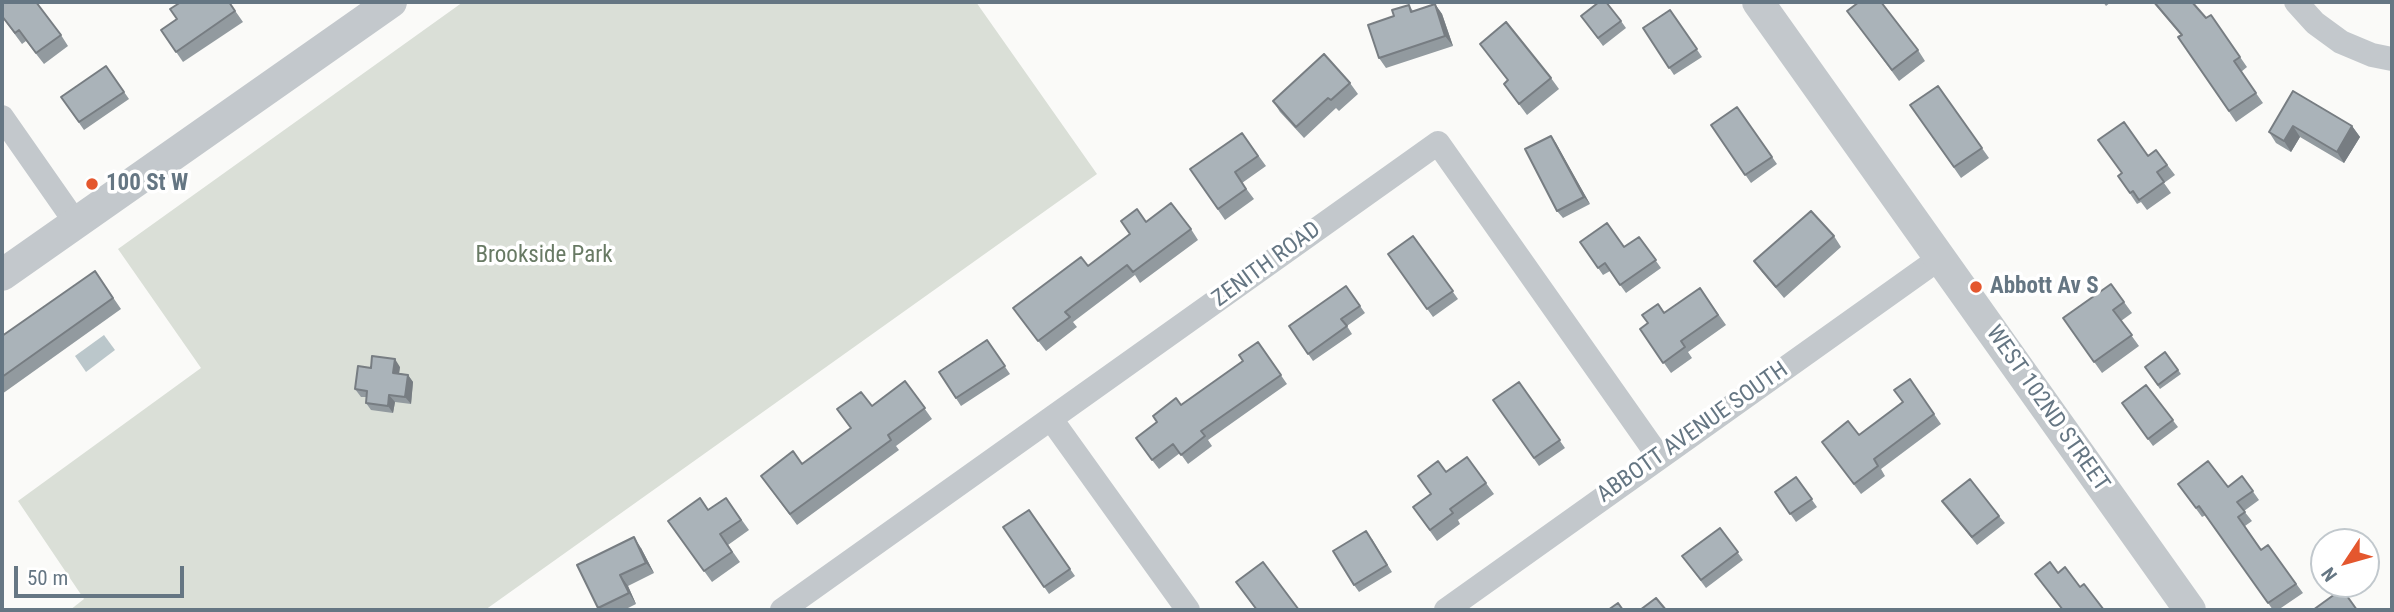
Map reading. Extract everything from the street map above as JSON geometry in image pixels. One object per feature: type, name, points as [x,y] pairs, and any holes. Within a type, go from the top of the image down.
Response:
[{"type":"street","points":[[2,275],[391,2]]},
{"type":"street","name":"WEST 102ND STREET","points":[[1758,2],[2190,610]]},
{"type":"street","points":[[2296,2],[2315,23],[2341,42],[2372,55],[2392,59]]},
{"type":"street","points":[[2,117],[76,223]]},
{"type":"street","name":"ZENITH ROAD","points":[[782,610],[1438,143],[1659,457]]},
{"type":"street","name":"ABBOTT AVENUE SOUTH","points":[[1446,610],[1940,258]]},
{"type":"street","points":[[1051,419],[1188,610]]},
{"type":"green space","name":"Brookside Park","points":[[463,2],[976,2],[1097,174],[485,610],[70,610],[84,599],[18,501],[201,368],[118,249]]},
{"type":"shaded area","points":[[104,335],[115,350],[86,372],[75,356]]},
{"type":"building","points":[[2,2],[36,2],[61,35],[36,53],[19,30],[15,33],[2,16]]},
{"type":"building","points":[[181,2],[229,2],[235,11],[176,52],[161,30],[177,19],[170,9]]},
{"type":"building","points":[[1599,2],[1606,2],[1621,21],[1598,38],[1581,16]]},
{"type":"building","points":[[1859,2],[1881,2],[1918,50],[1892,70],[1847,11]]},
{"type":"building","points":[[2154,2],[2192,2],[2206,18],[2211,15],[2240,57],[2234,61],[2256,93],[2229,111],[2178,37],[2182,35]]},
{"type":"building","points":[[1435,4],[1445,36],[1379,58],[1368,25],[1394,16],[1392,10],[1409,5],[1411,12]]},
{"type":"building","points":[[1670,10],[1697,49],[1669,68],[1643,28]]},
{"type":"building","points":[[1506,22],[1551,78],[1519,104],[1504,84],[1508,80],[1480,44]]},
{"type":"building","points":[[1324,54],[1350,83],[1331,100],[1328,98],[1296,127],[1273,101]]},
{"type":"building","points":[[106,66],[124,92],[79,122],[61,97]]},
{"type":"building","points":[[1938,86],[1982,148],[1954,167],[1910,105]]},
{"type":"building","points":[[2293,91],[2352,126],[2337,152],[2293,126],[2284,141],[2269,132]]},
{"type":"building","points":[[1737,107],[1772,157],[1745,175],[1711,125]]},
{"type":"building","points":[[2124,122],[2148,156],[2156,150],[2167,165],[2157,172],[2164,182],[2139,200],[2133,191],[2130,193],[2118,176],[2122,173],[2098,140]]},
{"type":"building","points":[[1242,133],[1258,156],[1235,172],[1246,189],[1218,209],[1190,169]]},
{"type":"building","points":[[1551,136],[1584,197],[1557,211],[1525,149]]},
{"type":"building","points":[[1171,203],[1191,229],[1133,272],[1127,265],[1065,312],[1070,317],[1038,341],[1013,308],[1081,257],[1088,266],[1130,234],[1121,221],[1137,209],[1146,222]]},
{"type":"building","points":[[1811,211],[1834,236],[1776,287],[1754,261]]},
{"type":"building","points":[[1607,223],[1624,247],[1639,237],[1656,260],[1620,285],[1605,263],[1598,268],[1580,242]]},
{"type":"building","points":[[1413,236],[1453,291],[1427,309],[1388,254]]},
{"type":"building","points":[[95,271],[113,298],[2,377],[2,336]]},
{"type":"building","points":[[2111,284],[2124,302],[2113,310],[2132,335],[2094,362],[2063,318]]},
{"type":"building","points":[[1346,286],[1360,306],[1341,319],[1347,326],[1308,354],[1289,326]]},
{"type":"building","points":[[1700,288],[1718,315],[1681,341],[1685,347],[1663,363],[1640,329],[1648,323],[1642,315],[1658,304],[1664,313]]},
{"type":"building","points":[[987,340],[1005,366],[956,398],[939,372]]},
{"type":"building","points":[[1258,342],[1281,375],[1201,431],[1205,436],[1181,455],[1173,444],[1152,460],[1136,438],[1157,422],[1153,416],[1176,398],[1181,405],[1243,361],[1239,355]]},
{"type":"building","points":[[2165,352],[2178,370],[2158,385],[2145,367]]},
{"type":"building","points":[[372,356],[395,359],[393,373],[408,375],[405,397],[389,395],[388,406],[366,403],[367,391],[355,389],[358,366],[371,368]]},
{"type":"building","points":[[1910,379],[1934,414],[1874,459],[1878,466],[1854,484],[1822,442],[1848,421],[1859,435],[1903,402],[1894,390]]},
{"type":"building","points":[[905,381],[925,408],[888,435],[891,440],[790,514],[761,476],[793,451],[802,464],[851,428],[837,409],[861,392],[872,406]]},
{"type":"building","points":[[1519,382],[1560,440],[1534,458],[1493,400]]},
{"type":"building","points":[[2146,385],[2173,420],[2148,439],[2122,403]]},
{"type":"building","points":[[1467,457],[1486,483],[1450,509],[1453,513],[1430,530],[1413,507],[1431,494],[1418,476],[1438,461],[1446,472]]},
{"type":"building","points":[[2208,461],[2228,487],[2242,476],[2253,491],[2237,502],[2245,512],[2238,517],[2261,550],[2268,545],[2296,584],[2268,603],[2199,506],[2196,508],[2178,484]]},
{"type":"building","points":[[1796,477],[1812,499],[1790,514],[1775,492]]},
{"type":"building","points":[[1970,479],[1999,516],[1972,537],[1942,501]]},
{"type":"building","points":[[700,498],[708,510],[726,498],[741,520],[720,534],[732,552],[704,571],[668,521]]},
{"type":"building","points":[[1029,510],[1070,569],[1044,587],[1003,527]]},
{"type":"building","points":[[1720,528],[1738,552],[1701,580],[1682,556]]},
{"type":"building","points":[[1366,531],[1387,565],[1354,585],[1333,551]]},
{"type":"building","points":[[634,537],[646,563],[620,575],[629,593],[598,608],[577,565]]},
{"type":"building","points":[[1263,562],[1299,610],[1257,610],[1236,582]]},
{"type":"building","points":[[2050,562],[2058,573],[2065,567],[2080,587],[2084,584],[2104,610],[2063,610],[2035,574]]},
{"type":"building","points":[[1656,598],[1666,610],[1640,610]]},
{"type":"building","points":[[2330,598],[2348,598],[2357,610],[2313,610]]},
{"type":"building","points":[[1618,603],[1623,610],[1608,610]]},
{"type":"place","name":"100 St W","points":[[92,184]]},
{"type":"place","name":"Abbott Av S","points":[[1976,287]]}]
